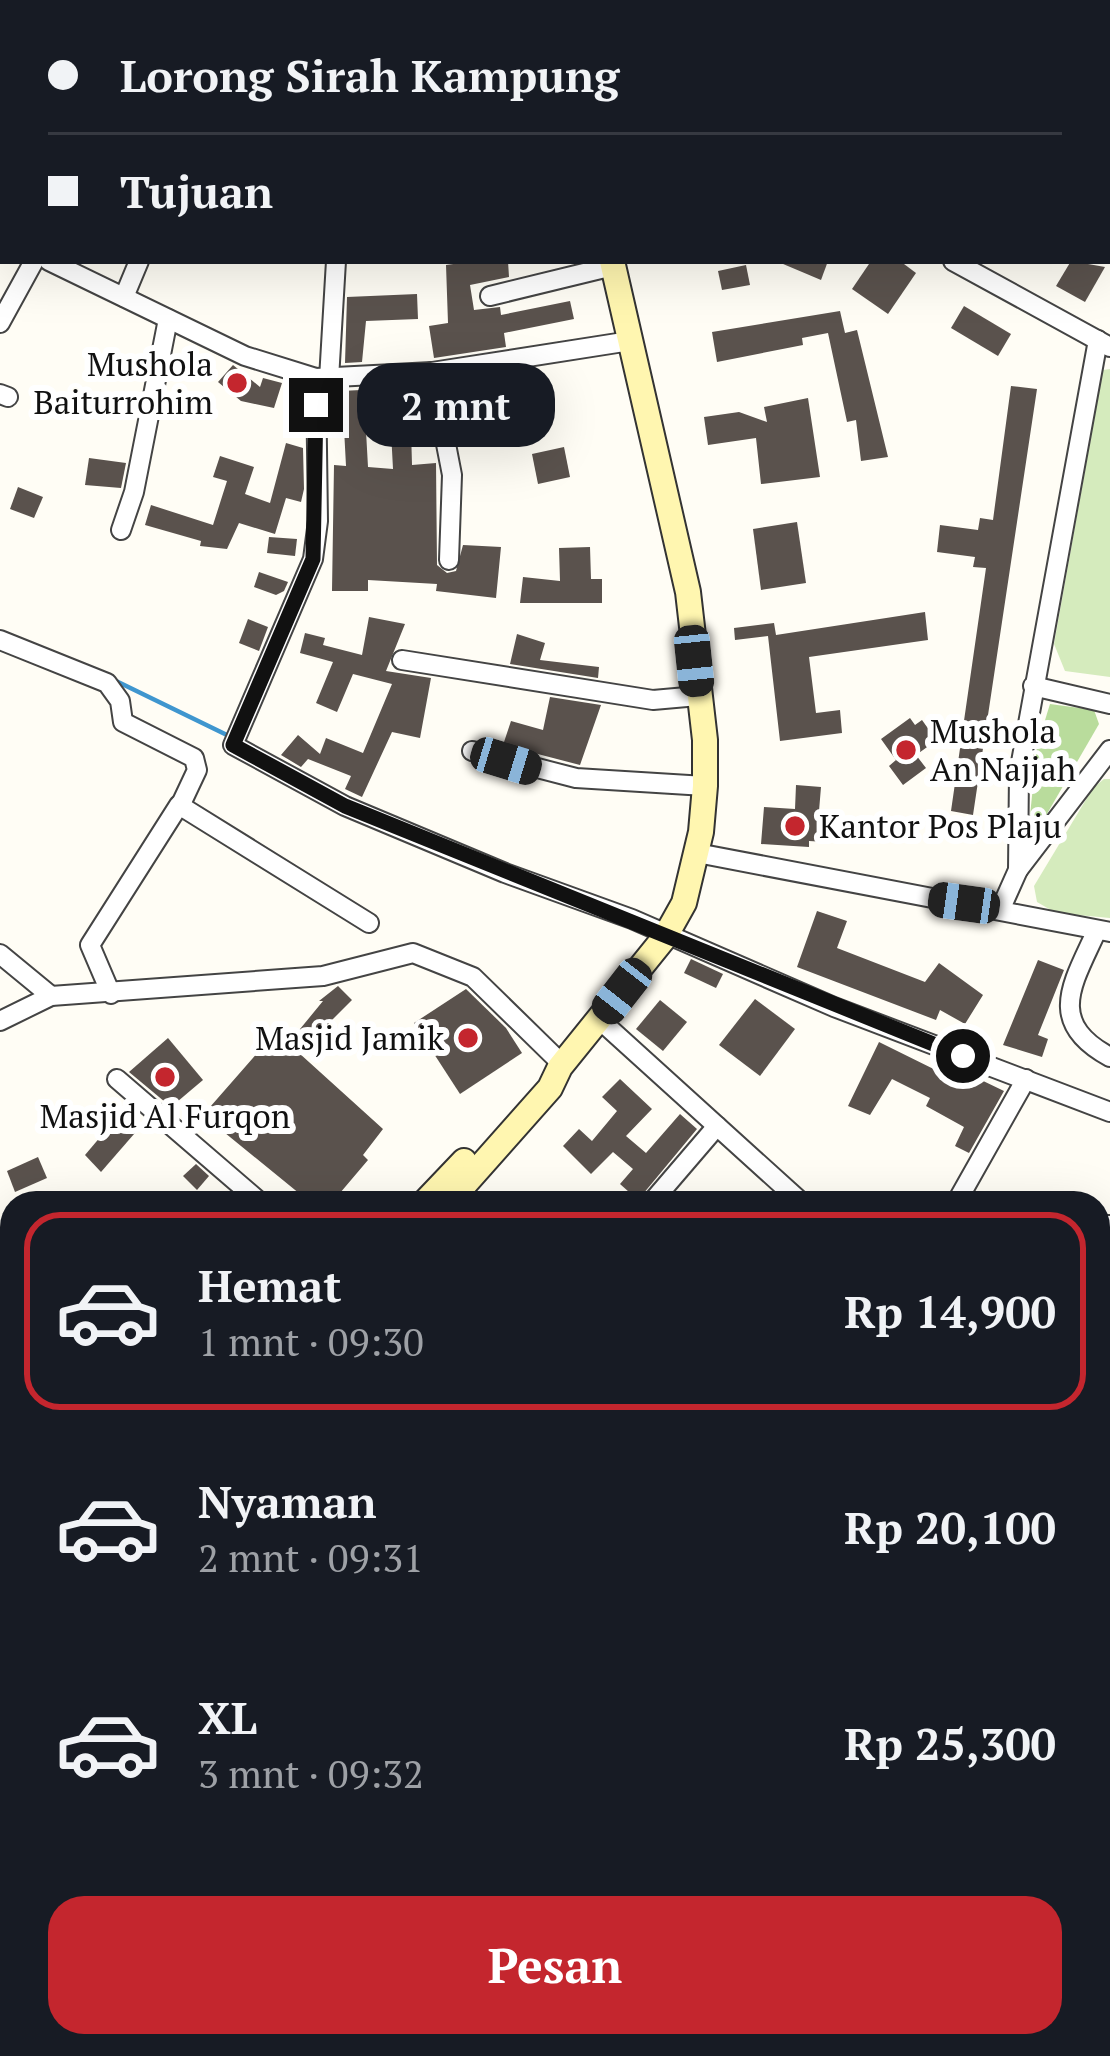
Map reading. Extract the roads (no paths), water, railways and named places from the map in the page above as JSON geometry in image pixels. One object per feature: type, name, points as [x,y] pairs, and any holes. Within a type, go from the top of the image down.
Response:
[{"type":"main road","points":[[435,1191],[541,1079],[561,1065],[665,937],[684,903],[697,853],[705,786],[688,592],[613,264]]},
{"type":"main road","points":[[464,1191],[550,1088],[561,1065]]},
{"type":"street","points":[[0,323],[32,264]]},
{"type":"street","points":[[60,264],[245,356],[322,378],[431,372],[630,341]]},
{"type":"street","points":[[124,297],[139,264]]},
{"type":"street","points":[[336,264],[322,378],[313,559],[233,745],[345,806],[1110,1112]]},
{"type":"street","points":[[490,296],[613,264]]},
{"type":"street","points":[[959,264],[1104,343],[1033,686],[1019,773],[1018,871]]},
{"type":"street","points":[[121,530],[134,492],[168,319]]},
{"type":"street","points":[[431,372],[452,475],[449,560]]},
{"type":"street","points":[[0,640],[107,683],[120,701],[123,722],[194,758],[197,770],[181,804],[90,945],[111,994]]},
{"type":"street","points":[[402,660],[653,700],[698,695]]},
{"type":"street","points":[[1033,686],[1110,704]]},
{"type":"street","points":[[1001,908],[1018,871],[1110,750]]},
{"type":"street","points":[[472,751],[576,778],[705,786]]},
{"type":"street","points":[[181,804],[235,844],[369,923]]},
{"type":"street","points":[[697,853],[1104,931],[1072,986],[1070,1018],[1084,1041],[1110,1057]]},
{"type":"street","points":[[0,1021],[51,996],[323,976],[413,953],[473,977],[561,1065]]},
{"type":"street","points":[[0,954],[51,996]]},
{"type":"street","points":[[600,1020],[789,1191]]},
{"type":"street","points":[[117,1079],[247,1191]]},
{"type":"street","points":[[963,1191],[1026,1079]]},
{"type":"street","points":[[664,1191],[717,1126]]},
{"type":"waterway","points":[[116,681],[229,736]]},
{"type":"place","name":"Mushola Baiturrohim","points":[[237,383]]},
{"type":"place","name":"Mushola An Najjah","points":[[906,750]]},
{"type":"place","name":"Kantor Pos Plaju","points":[[795,826]]},
{"type":"place","name":"Masjid Jamik","points":[[468,1038]]},
{"type":"place","name":"Masjid Al Furqon","points":[[165,1077]]}]
